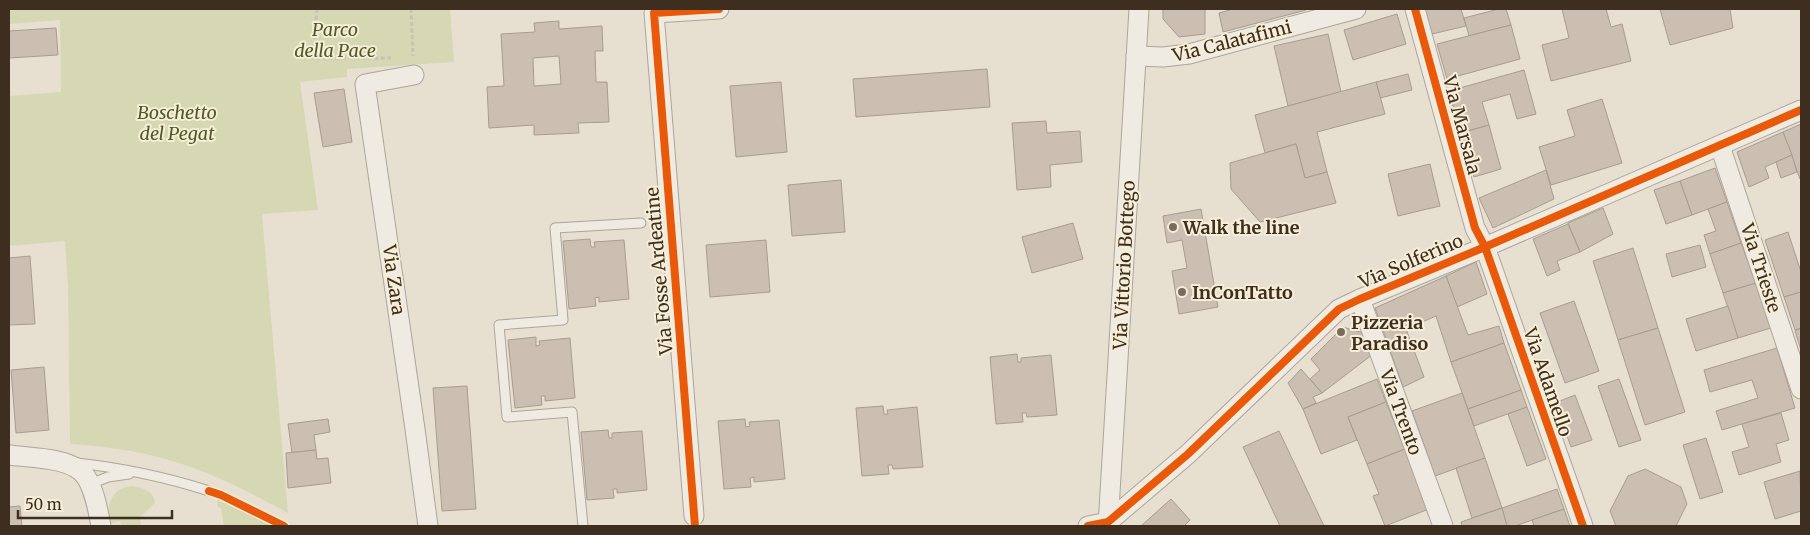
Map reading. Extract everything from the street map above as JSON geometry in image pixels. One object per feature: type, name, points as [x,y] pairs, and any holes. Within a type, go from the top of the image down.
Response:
[{"type":"street","name":"Via Fosse Ardeatine","points":[[694,516],[654,13],[719,9]]},
{"type":"street","name":"Via Vittorio Bottego","points":[[1108,524],[1139,9]]},
{"type":"street","name":"Via Calatafimi","points":[[1136,56],[1162,57],[1189,54],[1356,9]]},
{"type":"street","name":"Via Marsala","points":[[1415,9],[1475,228],[1485,247]]},
{"type":"street","name":"Via Zara","points":[[414,75],[365,84],[428,526]]},
{"type":"street","name":"Via Solferino","points":[[1088,526],[1108,524],[1188,454],[1339,310],[1360,298],[1485,247],[1801,110]]},
{"type":"street","name":"Via Trieste","points":[[1720,146],[1801,389]]},
{"type":"street","name":"Via Adamello","points":[[1485,247],[1582,526]]},
{"type":"street","name":"Via Trento","points":[[1360,298],[1443,526]]},
{"type":"street","points":[[9,455],[75,466],[80,470],[91,490],[101,526]]},
{"type":"street","points":[[88,526],[91,490]]},
{"type":"lane","points":[[583,526],[572,412],[507,417],[499,325],[563,320],[555,228],[641,222]]},
{"type":"lane","points":[[60,462],[107,467],[149,475],[182,482],[209,491]]},
{"type":"lane","points":[[91,490],[108,477],[122,474],[149,475]]},
{"type":"path","points":[[317,9],[313,58],[395,58]]},
{"type":"path","points":[[404,58],[413,58],[411,9]]},
{"type":"green space","points":[[9,9],[450,9],[454,62],[347,69],[347,77],[300,82],[318,210],[262,214],[288,513],[223,480],[189,466],[144,454],[70,444],[68,287],[65,241],[9,246],[9,96],[61,92],[60,20],[9,24]]},
{"type":"green space","points":[[131,486],[147,490],[152,495],[155,503],[140,517],[141,526],[122,526],[120,521],[109,524],[111,499],[118,490]]},
{"type":"green space","points":[[219,499],[273,526],[224,526],[221,508],[218,507],[217,500]]},
{"type":"building","points":[[1163,9],[1205,9],[1205,34],[1179,37],[1163,19]]},
{"type":"building","points":[[1233,9],[1306,10],[1223,32],[1219,13]]},
{"type":"building","points":[[1425,9],[1461,9],[1466,26],[1432,34]]},
{"type":"building","points":[[1506,9],[1511,25],[1469,36],[1464,18]]},
{"type":"building","points":[[1562,9],[1606,9],[1611,27],[1622,24],[1631,61],[1551,81],[1542,45],[1569,38]]},
{"type":"building","points":[[1660,9],[1730,9],[1733,28],[1670,45]]},
{"type":"building","points":[[1397,14],[1406,44],[1353,60],[1344,30]]},
{"type":"building","points":[[559,21],[559,29],[602,26],[603,51],[595,51],[596,82],[607,82],[609,122],[578,123],[579,133],[534,135],[534,125],[489,128],[487,87],[504,86],[501,34],[535,32],[534,23]],"holes":[[[559,56],[561,84],[534,86],[533,58]]]},
{"type":"building","points":[[1511,25],[1520,59],[1447,79],[1437,44]]},
{"type":"building","points":[[56,28],[58,55],[9,58],[9,31]]},
{"type":"building","points":[[1328,34],[1341,92],[1288,106],[1274,46]]},
{"type":"building","points":[[987,69],[990,107],[856,117],[853,79]]},
{"type":"building","points":[[1524,70],[1536,114],[1517,119],[1510,94],[1482,102],[1489,125],[1461,133],[1449,91]]},
{"type":"building","points":[[1408,74],[1412,90],[1380,98],[1376,82]]},
{"type":"building","points":[[781,82],[787,152],[736,157],[730,86]]},
{"type":"building","points":[[1376,82],[1385,114],[1317,132],[1327,172],[1305,178],[1296,144],[1265,153],[1255,115]]},
{"type":"building","points":[[344,89],[352,142],[323,147],[314,93]]},
{"type":"building","points":[[1602,99],[1622,163],[1551,185],[1539,147],[1575,136],[1567,110]]},
{"type":"building","points":[[1046,121],[1047,133],[1080,131],[1082,162],[1050,165],[1051,187],[1017,190],[1012,123]]},
{"type":"building","points":[[1801,124],[1801,179],[1800,179],[1783,132]]},
{"type":"building","points":[[1489,125],[1501,169],[1474,177],[1461,133]]},
{"type":"building","points":[[1783,132],[1792,155],[1765,167],[1769,178],[1749,187],[1737,152]]},
{"type":"building","points":[[1296,144],[1305,178],[1327,172],[1336,203],[1260,222],[1231,189],[1230,163]]},
{"type":"building","points":[[1792,155],[1797,172],[1781,178],[1776,162]]},
{"type":"building","points":[[1430,164],[1440,206],[1398,216],[1388,174]]},
{"type":"building","points":[[1715,168],[1727,202],[1692,215],[1680,181]]},
{"type":"building","points":[[1546,170],[1554,199],[1493,228],[1479,198]]},
{"type":"building","points":[[841,180],[845,232],[792,236],[788,185]]},
{"type":"building","points":[[1680,181],[1692,215],[1666,224],[1654,190]]},
{"type":"building","points":[[1727,202],[1741,243],[1710,254],[1704,235],[1716,231],[1708,209]]},
{"type":"building","points":[[1603,208],[1613,234],[1580,252],[1568,223]]},
{"type":"building","points":[[1201,209],[1218,307],[1179,314],[1172,271],[1187,268],[1182,240],[1167,243],[1163,216]]},
{"type":"building","points":[[1073,223],[1083,259],[1032,273],[1022,237]]},
{"type":"building","points":[[1568,224],[1580,252],[1557,261],[1560,270],[1547,276],[1533,239]]},
{"type":"building","points":[[1788,232],[1801,272],[1801,292],[1784,297],[1765,240]]},
{"type":"building","points":[[590,239],[591,247],[595,247],[594,242],[624,240],[629,299],[599,302],[599,297],[595,298],[596,306],[569,309],[563,241]]},
{"type":"building","points":[[766,240],[770,292],[710,297],[706,245]]},
{"type":"building","points":[[1741,243],[1756,283],[1723,293],[1710,254]]},
{"type":"building","points":[[1700,245],[1706,267],[1672,277],[1666,254]]},
{"type":"building","points":[[1633,248],[1658,328],[1618,340],[1593,261]]},
{"type":"building","points":[[30,256],[35,324],[9,325],[9,258]]},
{"type":"building","points":[[1476,262],[1487,294],[1457,307],[1446,276]]},
{"type":"building","points":[[1446,276],[1468,335],[1499,326],[1504,343],[1451,362],[1436,316],[1406,329],[1424,377],[1403,387],[1375,308]]},
{"type":"building","points":[[1756,283],[1771,328],[1738,338],[1723,293]]},
{"type":"building","points":[[1801,292],[1801,328],[1795,330],[1784,297]]},
{"type":"building","points":[[1574,301],[1599,371],[1565,383],[1540,313]]},
{"type":"building","points":[[1728,306],[1738,338],[1696,351],[1686,319]]},
{"type":"building","points":[[1343,327],[1367,334],[1373,354],[1322,393],[1310,379],[1320,370],[1311,359]]},
{"type":"building","points":[[1658,328],[1685,412],[1645,425],[1618,340]]},
{"type":"building","points":[[1801,328],[1801,350],[1795,331]]},
{"type":"building","points":[[536,337],[536,346],[540,345],[539,341],[570,338],[575,398],[545,401],[545,396],[541,396],[542,405],[515,408],[508,340]]},
{"type":"building","points":[[1504,343],[1521,390],[1468,409],[1451,362]]},
{"type":"building","points":[[1777,348],[1795,408],[1722,430],[1716,411],[1758,398],[1752,380],[1710,392],[1704,370]]},
{"type":"building","points":[[1017,354],[1018,362],[1021,362],[1021,358],[1051,355],[1057,415],[1027,417],[1026,413],[1022,413],[1023,422],[996,424],[990,357]]},
{"type":"building","points":[[44,367],[49,430],[16,433],[11,370]]},
{"type":"building","points":[[1301,369],[1322,393],[1313,397],[1316,403],[1303,409],[1288,383]]},
{"type":"building","points":[[1377,379],[1386,402],[1348,417],[1357,440],[1321,454],[1303,409]]},
{"type":"building","points":[[1619,379],[1641,440],[1619,447],[1598,386]]},
{"type":"building","points":[[467,386],[476,509],[442,511],[433,388]]},
{"type":"building","points":[[1521,390],[1527,407],[1474,426],[1468,409]]},
{"type":"building","points":[[1462,393],[1485,458],[1435,476],[1412,411]]},
{"type":"building","points":[[1575,395],[1592,440],[1571,447],[1555,403]]},
{"type":"building","points":[[1386,402],[1405,449],[1367,464],[1348,417]]},
{"type":"building","points":[[883,406],[884,414],[888,414],[887,410],[917,407],[923,467],[893,469],[892,465],[888,465],[889,474],[862,476],[856,408]]},
{"type":"building","points":[[1527,407],[1546,459],[1527,466],[1508,414]]},
{"type":"building","points":[[1781,413],[1789,440],[1776,444],[1781,462],[1739,475],[1732,452],[1749,447],[1742,424]]},
{"type":"building","points":[[328,419],[330,432],[314,435],[316,450],[292,453],[288,424]]},
{"type":"building","points":[[745,419],[746,427],[750,426],[749,422],[779,420],[785,479],[754,482],[754,477],[750,478],[751,487],[724,489],[718,421]]},
{"type":"building","points":[[608,430],[609,438],[612,438],[612,433],[642,431],[647,490],[617,493],[617,489],[613,489],[614,498],[587,500],[581,432]]},
{"type":"building","points":[[1279,431],[1324,526],[1280,526],[1243,447]]},
{"type":"building","points":[[1706,438],[1723,492],[1700,499],[1683,445]]},
{"type":"building","points":[[1405,449],[1429,509],[1385,526],[1373,496],[1379,494],[1367,464]]},
{"type":"building","points":[[316,450],[317,459],[328,458],[331,483],[288,488],[286,453]]},
{"type":"building","points":[[1485,458],[1502,508],[1472,518],[1456,468]]},
{"type":"building","points":[[1645,469],[1681,487],[1687,504],[1676,526],[1616,526],[1610,511],[1628,476]]},
{"type":"building","points":[[1800,471],[1801,511],[1775,519],[1764,482]]},
{"type":"building","points":[[1557,489],[1564,509],[1515,526],[1507,526],[1502,508]]},
{"type":"building","points":[[1171,499],[1190,520],[1184,526],[1141,526]]},
{"type":"building","points":[[20,506],[22,526],[9,526],[9,507]]},
{"type":"building","points":[[1502,508],[1507,526],[1462,526],[1461,522]]},
{"type":"building","points":[[1564,509],[1570,526],[1534,526],[1532,520]]},
{"type":"cycle path","points":[[695,526],[654,13],[719,9]]},
{"type":"cycle path","points":[[1415,9],[1475,228],[1485,247],[1583,526]]},
{"type":"cycle path","points":[[1088,526],[1108,522],[1188,454],[1339,309],[1801,110]]},
{"type":"cycle path","points":[[209,491],[284,526]]},
{"type":"place","name":"Walk the line","points":[[1173,227]]},
{"type":"place","name":"InConTatto","points":[[1182,292]]},
{"type":"place","name":"Pizzeria Paradiso","points":[[1341,332]]},
{"type":"park label","name":"Parco della Pace","points":[[335,39]]},
{"type":"park label","name":"Boschetto del Pegat","points":[[177,122]]}]
